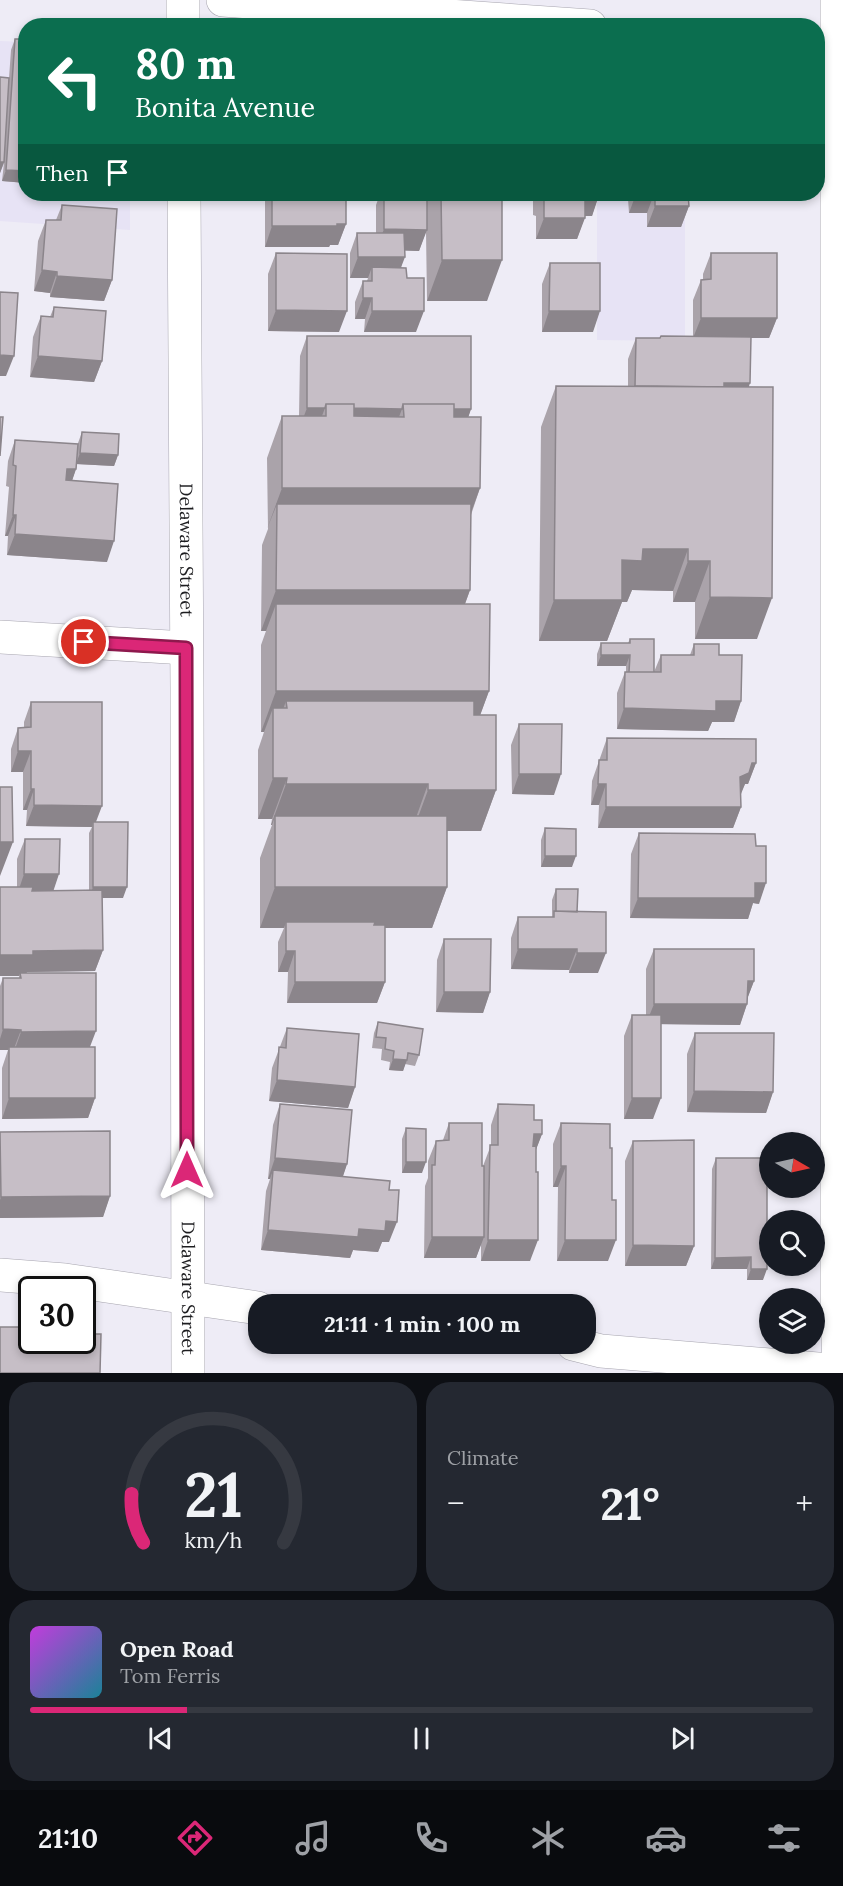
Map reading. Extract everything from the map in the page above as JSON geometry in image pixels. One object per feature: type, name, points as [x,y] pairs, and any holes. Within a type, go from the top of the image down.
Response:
[{"type":"street","points":[[183,0],[183,18]]},
{"type":"street","points":[[223,0],[477,18]]},
{"type":"street","points":[[596,1350],[840,1371],[837,1304],[833,43],[837,0]]},
{"type":"street","name":"Delaware Street","points":[[184,201],[188,1373]]},
{"type":"street","points":[[0,637],[186,648]]},
{"type":"street","points":[[0,1275],[65,1280],[248,1307]]},
{"type":"shaded area","points":[[0,41],[18,42],[18,201],[130,201],[130,230],[0,221]]},
{"type":"shaded area","points":[[597,201],[685,201],[685,341],[597,340]]},
{"type":"building","points":[[15,39],[18,39],[18,171],[6,170]]},
{"type":"building","points":[[0,77],[9,78],[4,162],[0,162]]},
{"type":"building","points":[[272,201],[346,201],[346,224],[272,226]]},
{"type":"building","points":[[384,201],[427,201],[427,230],[384,229]]},
{"type":"building","points":[[441,201],[502,201],[502,260],[442,260]]},
{"type":"building","points":[[544,201],[585,201],[585,218],[544,218]]},
{"type":"building","points":[[655,201],[689,201],[689,206],[655,206]]},
{"type":"building","points":[[62,205],[117,209],[112,280],[57,276],[57,272],[42,270],[46,220],[61,220]]},
{"type":"building","points":[[357,233],[404,233],[405,257],[358,257]]},
{"type":"building","points":[[276,253],[347,254],[347,311],[276,310]]},
{"type":"building","points":[[711,253],[777,253],[777,318],[701,318],[701,280],[711,279]]},
{"type":"building","points":[[550,263],[600,263],[600,311],[549,311]]},
{"type":"building","points":[[372,267],[406,268],[407,278],[424,278],[424,311],[372,311],[372,298],[363,298],[363,281],[372,281]]},
{"type":"building","points":[[0,292],[18,293],[14,356],[0,355]]},
{"type":"building","points":[[54,307],[106,311],[102,361],[38,356],[41,316],[53,317]]},
{"type":"building","points":[[307,336],[471,336],[471,409],[454,409],[454,404],[403,404],[402,409],[354,408],[354,404],[326,404],[325,408],[307,408]]},
{"type":"building","points":[[661,336],[751,337],[750,383],[724,383],[724,387],[635,386],[636,338],[660,338]]},
{"type":"building","points":[[556,386],[773,387],[772,598],[710,597],[710,561],[688,561],[688,549],[643,549],[642,561],[622,560],[622,600],[554,600]]},
{"type":"building","points":[[326,404],[354,404],[354,416],[404,417],[403,404],[454,404],[454,417],[481,417],[480,488],[282,488],[282,416],[326,416]]},
{"type":"building","points":[[0,417],[3,417],[0,456]]},
{"type":"building","points":[[82,432],[119,434],[118,455],[80,453]]},
{"type":"building","points":[[15,440],[78,444],[76,469],[67,469],[66,480],[118,484],[114,541],[15,534],[16,515],[13,515],[16,466],[13,465]]},
{"type":"building","points":[[277,504],[471,504],[470,590],[276,590]]},
{"type":"building","points":[[276,604],[490,604],[489,691],[276,691]]},
{"type":"building","points":[[630,639],[654,639],[654,672],[629,672],[630,655],[601,655],[601,643],[630,643]]},
{"type":"building","points":[[694,644],[719,644],[719,655],[742,655],[741,701],[716,701],[716,711],[624,708],[625,672],[661,672],[661,655],[694,655]]},
{"type":"building","points":[[286,701],[474,701],[474,715],[496,715],[496,790],[428,790],[428,784],[286,784],[287,778],[273,778],[273,708],[287,708]]},
{"type":"building","points":[[31,702],[102,702],[102,806],[34,805],[34,789],[31,789],[31,751],[18,751],[18,728],[31,727]]},
{"type":"building","points":[[519,724],[562,724],[561,774],[519,774]]},
{"type":"building","points":[[607,738],[756,739],[756,763],[752,763],[749,773],[740,777],[741,807],[606,807],[606,784],[598,784],[599,760],[607,760]]},
{"type":"building","points":[[0,787],[12,787],[13,842],[0,842]]},
{"type":"building","points":[[275,816],[447,816],[447,887],[275,887]]},
{"type":"building","points":[[93,822],[128,822],[127,887],[93,887]]},
{"type":"building","points":[[545,828],[576,829],[576,856],[545,856]]},
{"type":"building","points":[[639,833],[755,834],[756,846],[766,846],[766,883],[755,883],[755,898],[638,898]]},
{"type":"building","points":[[25,839],[60,839],[59,874],[24,874]]},
{"type":"building","points":[[0,887],[33,887],[32,891],[102,890],[103,950],[33,951],[33,955],[0,955]]},
{"type":"building","points":[[556,889],[578,889],[577,912],[556,911]]},
{"type":"building","points":[[554,911],[606,912],[606,953],[577,953],[577,949],[518,949],[518,917],[554,917]]},
{"type":"building","points":[[286,922],[375,922],[374,925],[385,925],[385,982],[295,982],[295,951],[286,951]]},
{"type":"building","points":[[444,939],[491,939],[490,992],[444,992]]},
{"type":"building","points":[[654,949],[754,949],[754,981],[748,981],[747,1004],[654,1004]]},
{"type":"building","points":[[20,973],[96,973],[96,1031],[21,1032],[21,1030],[3,1029],[3,978],[21,978]]},
{"type":"building","points":[[632,1015],[661,1015],[661,1098],[632,1098]]},
{"type":"building","points":[[378,1022],[423,1029],[419,1055],[408,1053],[407,1060],[393,1059],[394,1051],[385,1049],[386,1038],[376,1037]]},
{"type":"building","points":[[287,1028],[359,1034],[355,1087],[277,1080],[279,1047],[286,1048]]},
{"type":"building","points":[[695,1033],[774,1033],[773,1092],[694,1091]]},
{"type":"building","points":[[9,1047],[95,1047],[95,1098],[9,1098]]},
{"type":"building","points":[[280,1104],[352,1110],[347,1164],[275,1158]]},
{"type":"building","points":[[498,1104],[534,1105],[534,1120],[542,1120],[542,1134],[534,1134],[533,1146],[536,1145],[536,1172],[538,1172],[538,1240],[488,1240],[490,1145],[498,1145]]},
{"type":"building","points":[[449,1123],[482,1123],[484,1237],[432,1237],[432,1165],[435,1165],[436,1141],[449,1140]]},
{"type":"building","points":[[561,1123],[610,1124],[612,1200],[616,1200],[616,1240],[565,1240],[566,1166],[561,1166]]},
{"type":"building","points":[[406,1128],[426,1129],[426,1162],[406,1162]]},
{"type":"building","points":[[110,1131],[110,1196],[1,1197],[0,1132]]},
{"type":"building","points":[[694,1140],[694,1246],[633,1245],[633,1141]]},
{"type":"building","points":[[716,1158],[759,1158],[759,1198],[767,1198],[767,1210],[759,1210],[759,1269],[751,1269],[751,1257],[715,1258]]},
{"type":"building","points":[[273,1170],[390,1181],[389,1190],[399,1190],[397,1222],[386,1221],[385,1231],[359,1229],[358,1237],[268,1230]]},
{"type":"building","points":[[0,1327],[18,1327],[18,1354],[96,1354],[96,1334],[101,1334],[100,1373],[0,1373]]},
{"type":"route","points":[[84,642],[186,648],[187,1170]]}]
